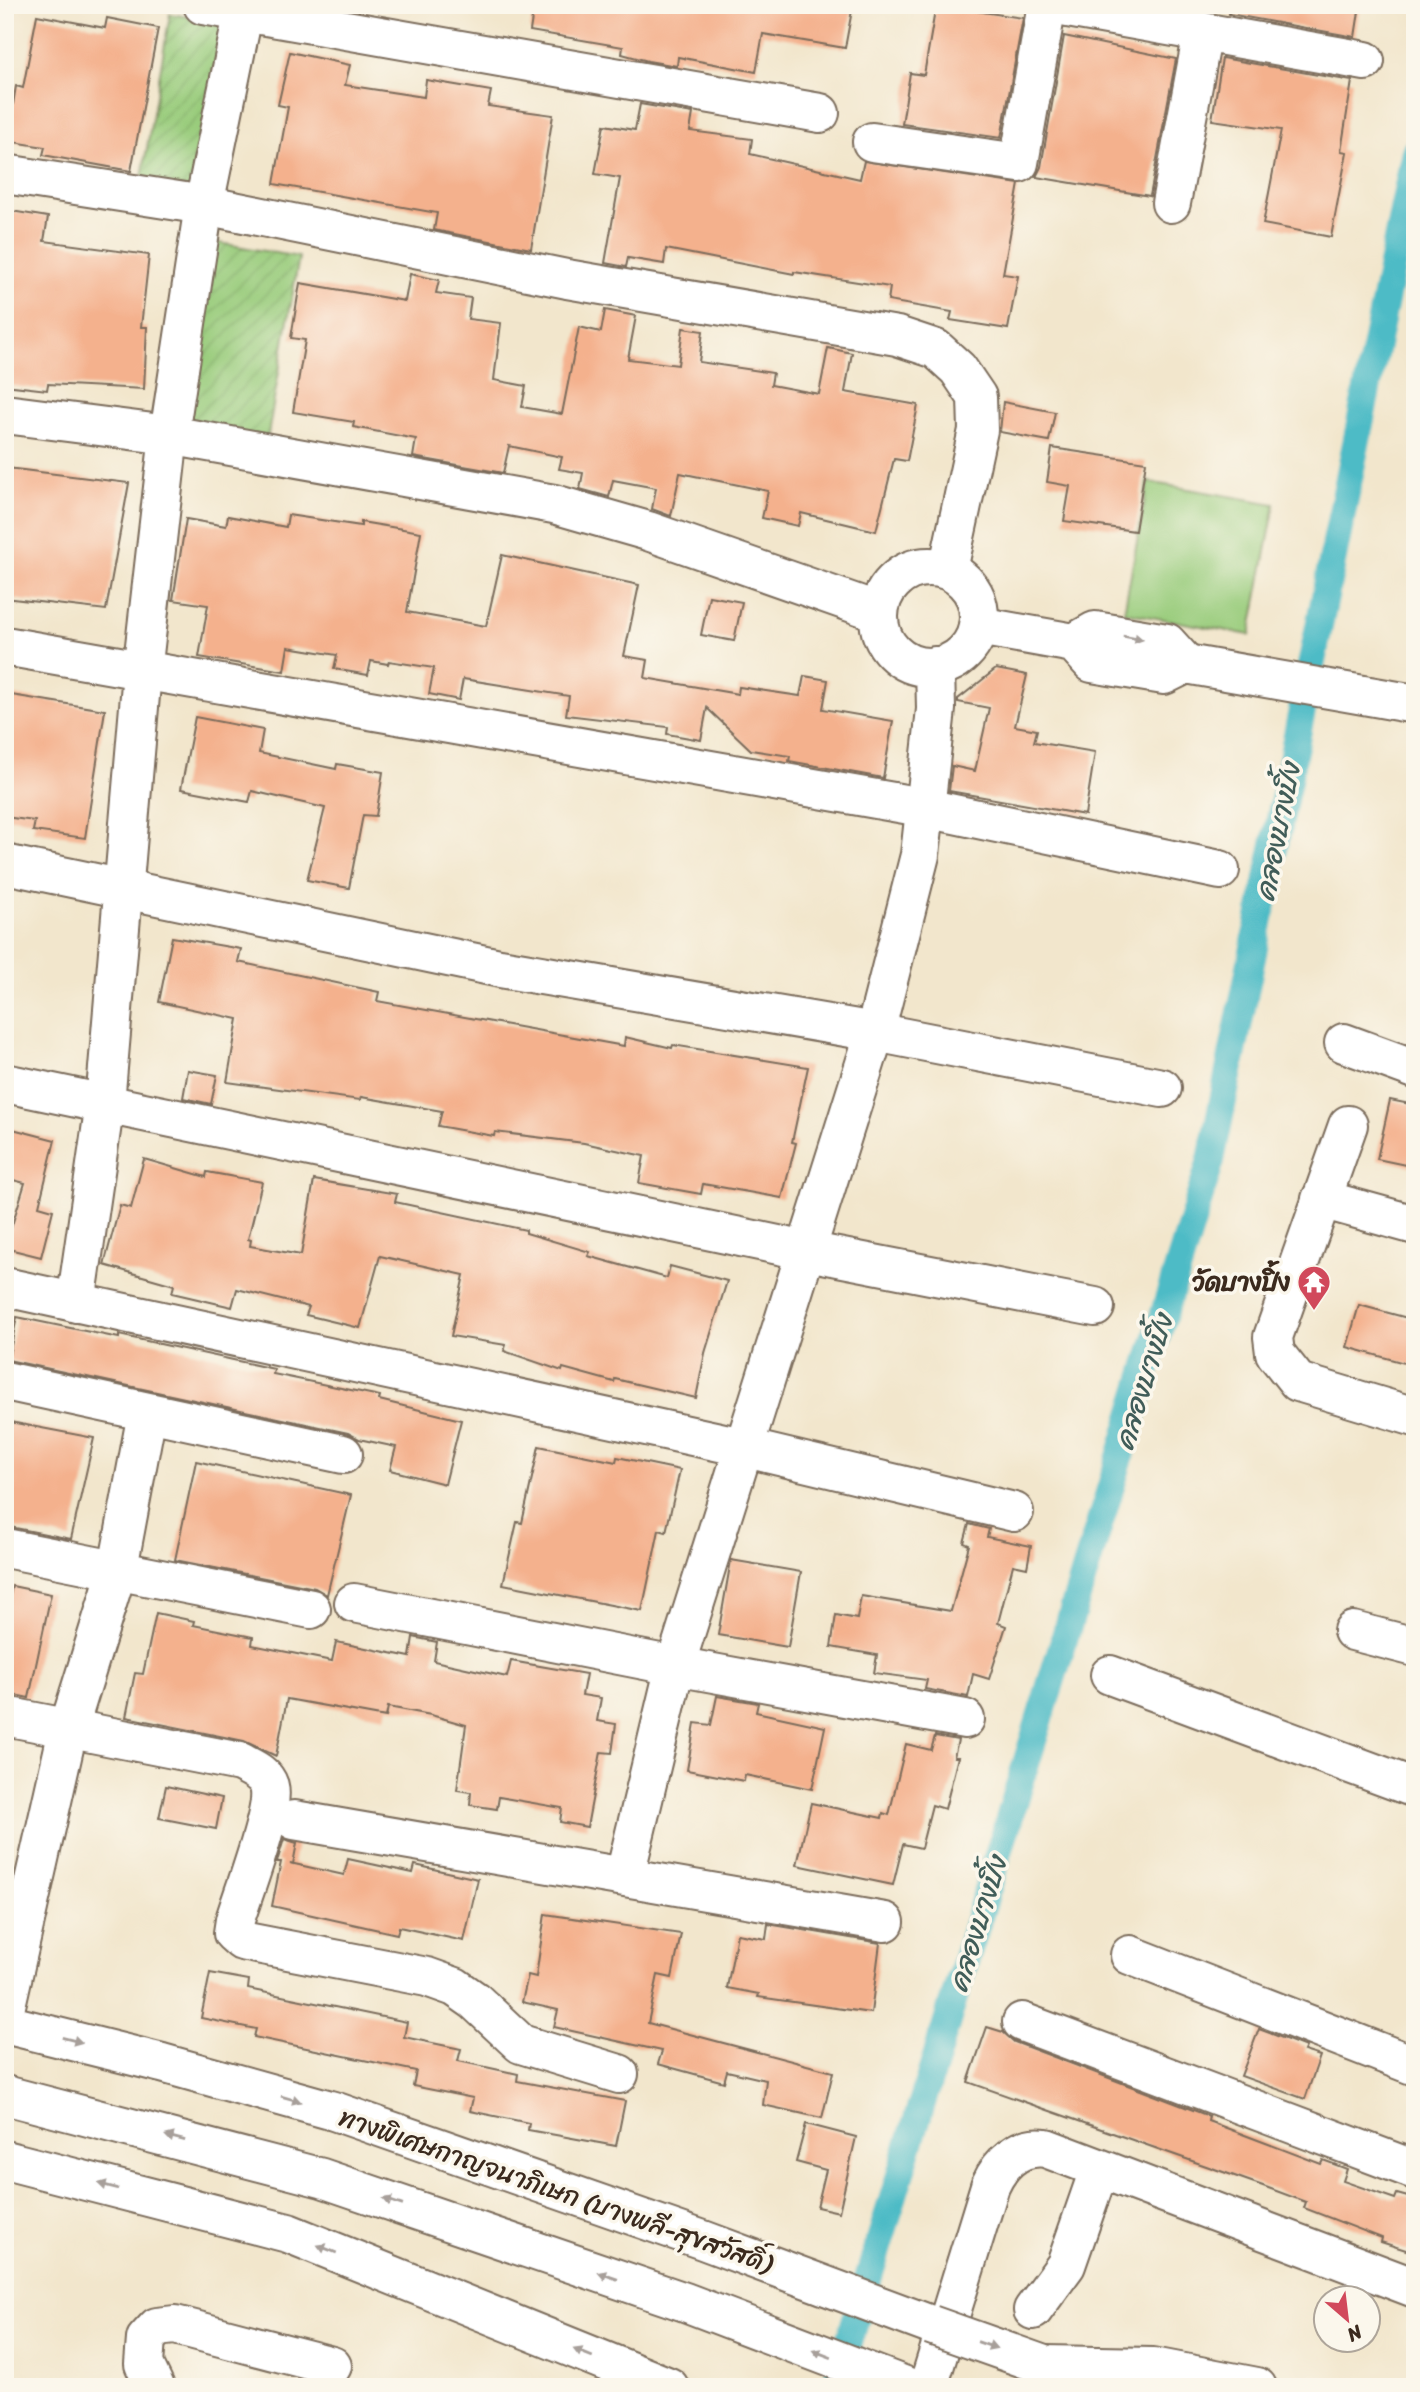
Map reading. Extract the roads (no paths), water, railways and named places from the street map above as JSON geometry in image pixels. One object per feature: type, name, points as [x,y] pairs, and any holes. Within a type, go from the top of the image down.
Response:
[{"type":"main road","points":[[203,5],[244,10],[820,113]]},
{"type":"main road","points":[[872,142],[1019,163],[1049,5],[1365,61]]},
{"type":"main road","points":[[76,1303],[106,1103],[142,672],[169,435],[204,205],[244,10]]},
{"type":"main road","points":[[1171,203],[1203,32]]},
{"type":"main road","points":[[5,174],[204,205],[567,279],[897,336],[936,349],[958,369],[976,397],[978,430],[948,570]]},
{"type":"main road","points":[[5,414],[169,435],[554,504],[648,531],[879,612]]},
{"type":"main road","points":[[933,567],[948,570],[962,579],[973,593],[978,609],[978,626],[973,641],[963,653],[935,666],[906,661],[894,652],[883,634],[879,612],[883,597],[903,574],[933,567]]},
{"type":"main road","points":[[978,626],[1074,643],[1092,663],[1164,675],[1186,664],[1415,704]]},
{"type":"main road","points":[[5,646],[926,808],[1220,870]]},
{"type":"main road","points":[[625,1875],[675,1666],[875,1032],[920,855],[936,709],[935,666]]},
{"type":"main road","points":[[5,864],[126,887],[500,968],[875,1032],[1162,1088]]},
{"type":"main road","points":[[1344,1043],[1415,1069]]},
{"type":"main road","points":[[5,1083],[807,1251],[1095,1307]]},
{"type":"main road","points":[[1348,1125],[1273,1336],[1275,1353],[1298,1381],[1415,1417]]},
{"type":"main road","points":[[1321,1199],[1415,1225]]},
{"type":"main road","points":[[5,1287],[744,1448],[1014,1512]]},
{"type":"main road","points":[[5,1381],[343,1454]]},
{"type":"main road","points":[[5,2010],[18,1889],[118,1568],[147,1413]]},
{"type":"main road","points":[[5,1548],[118,1568],[311,1609]]},
{"type":"main road","points":[[354,1602],[675,1666],[965,1718]]},
{"type":"main road","points":[[1353,1631],[1415,1647]]},
{"type":"main road","points":[[1110,1675],[1415,1788]]},
{"type":"main road","points":[[5,1716],[240,1762],[262,1774],[270,1787],[268,1813],[235,1920],[233,1933],[242,1941],[427,1977],[455,1987],[521,2044],[536,2052],[619,2074]]},
{"type":"main road","points":[[294,1820],[885,1922]]},
{"type":"main road","points":[[1130,1955],[1415,2066]]},
{"type":"main road","points":[[1023,2022],[1415,2170]]},
{"type":"main road","name":"ทางพิเศษกาญจนาภิเษก (บางพลี-สุขสวัสดิ์)","points":[[5,2024],[162,2063],[334,2111],[1044,2365],[1097,2387]]},
{"type":"main road","points":[[5,2095],[322,2178],[685,2302],[908,2387]]},
{"type":"main road","points":[[928,2387],[990,2186],[1004,2163],[1031,2146],[1046,2148],[1415,2288]]},
{"type":"main road","points":[[5,2160],[288,2233],[669,2387]]},
{"type":"main road","points":[[1033,2310],[1066,2266],[1099,2170]]},
{"type":"main road","points":[[155,2387],[144,2364],[146,2339],[158,2327],[174,2325],[332,2366]]},
{"type":"main road","points":[[1044,2365],[1153,2367],[1257,2387]]},
{"type":"waterway","name":"คลองบางปิ้ง","points":[[835,2387],[1211,1160],[1415,152]]},
{"type":"place","name":"วัดบางปิ้ง","points":[[1314,1312]]}]
